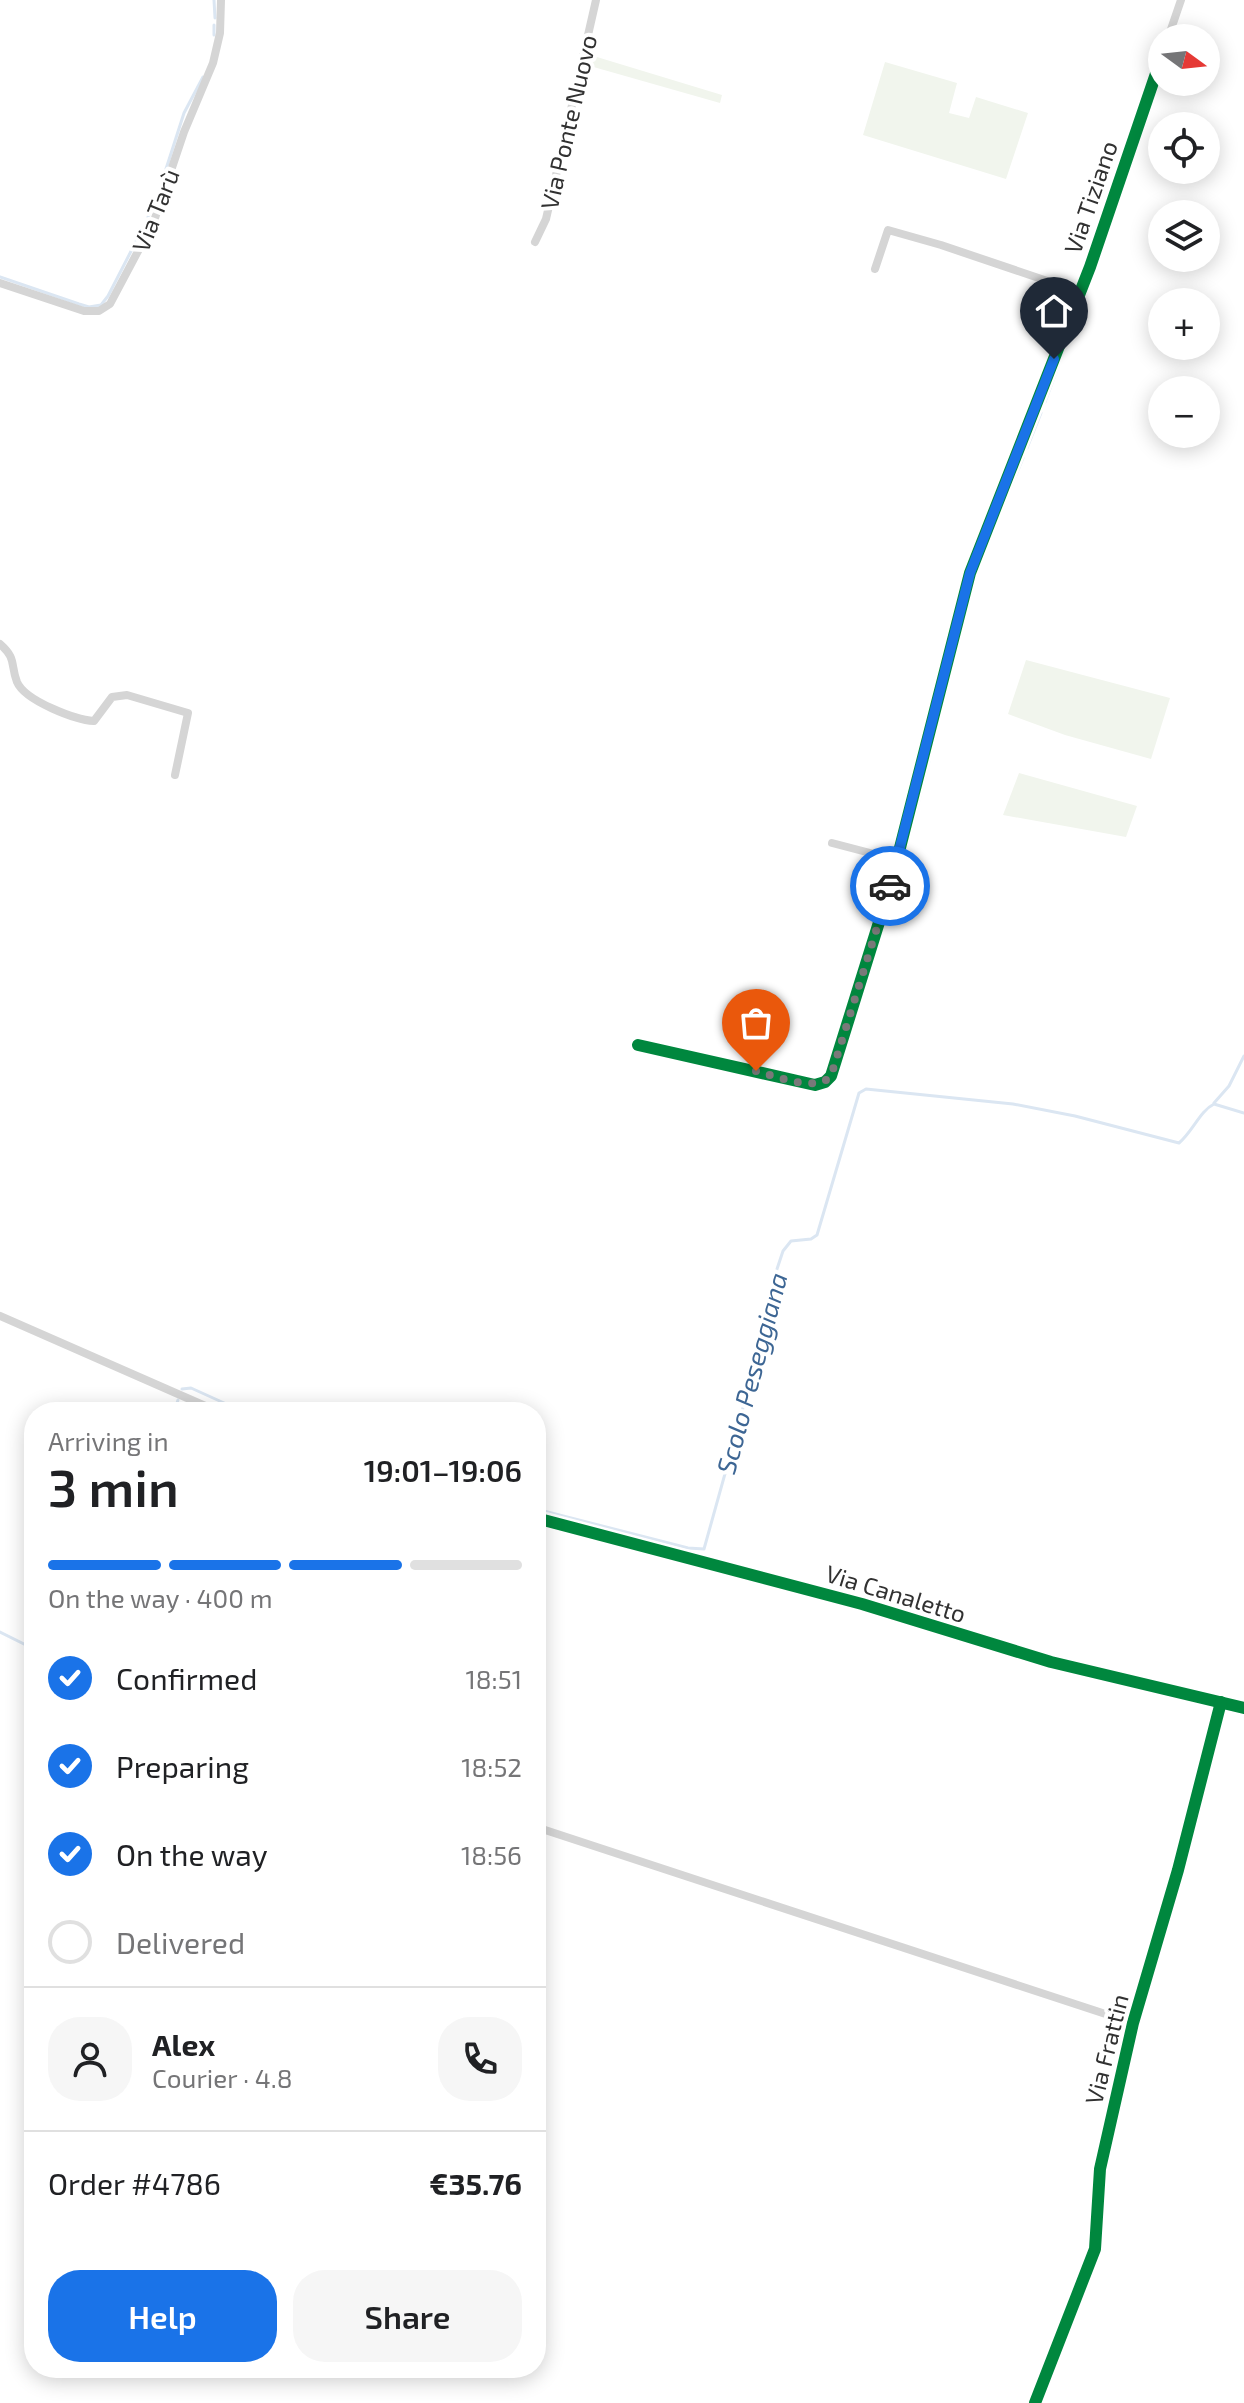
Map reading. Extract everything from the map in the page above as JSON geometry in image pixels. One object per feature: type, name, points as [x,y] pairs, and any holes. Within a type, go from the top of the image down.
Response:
[{"type":"street","name":"Via Tarù","points":[[0,283],[84,311],[99,311],[110,304],[162,203],[187,124],[217,50],[221,0]]},
{"type":"street","name":"Via Ponte Nuovo","points":[[535,242],[546,219],[596,0]]},
{"type":"street","points":[[1173,24],[1181,0]]},
{"type":"street","name":"Via Tiziano","points":[[638,1045],[815,1085],[831,1076],[897,860],[970,573],[1080,292],[1148,96]]},
{"type":"street","points":[[875,269],[888,230],[1080,292]]},
{"type":"street","points":[[0,644],[12,654],[18,685],[33,698],[79,721],[94,721],[112,697],[127,695],[188,713],[175,775]]},
{"type":"street","points":[[832,843],[897,860]]},
{"type":"street","points":[[0,1316],[196,1402]]},
{"type":"street","name":"Via Canaletto","points":[[546,1521],[862,1604],[1051,1662],[1244,1708]]},
{"type":"street","name":"Via Frattin","points":[[1035,2403],[1095,2249],[1100,2169],[1133,2023],[1178,1870],[1221,1702]]},
{"type":"street","name":"Via Frattin","points":[[546,1830],[1133,2023]]},
{"type":"shaded area","points":[[587,54],[722,95],[720,103],[583,64]]},
{"type":"shaded area","points":[[885,62],[957,83],[949,113],[969,118],[976,97],[1028,113],[1006,179],[863,135]]},
{"type":"shaded area","points":[[1026,660],[1170,698],[1151,759],[1065,735],[1008,714]]},
{"type":"shaded area","points":[[1019,773],[1137,806],[1126,837],[1003,815]]},
{"type":"waterway","points":[[214,0],[215,18]]},
{"type":"waterway","points":[[214,25],[214,35]]},
{"type":"waterway","points":[[148,217],[184,113],[203,77]]},
{"type":"waterway","points":[[0,277],[89,307],[101,305],[145,224]]},
{"type":"waterway","points":[[1045,402],[1058,367]]},
{"type":"waterway","points":[[1027,448],[1041,413]]},
{"type":"waterway","points":[[985,549],[1023,458]]},
{"type":"waterway","points":[[977,566],[982,557]]},
{"type":"waterway","points":[[941,711],[949,679]]},
{"type":"waterway","points":[[910,835],[929,761]]},
{"type":"waterway","points":[[835,1080],[907,845]]},
{"type":"waterway","name":"Scolo Peseggiana","points":[[1214,1103],[1229,1086],[1244,1056]]},
{"type":"waterway","name":"Scolo Peseggiana","points":[[546,1512],[688,1548],[704,1549],[783,1251],[791,1241],[811,1239],[817,1235],[859,1093],[866,1089],[1013,1104],[1075,1116],[1179,1143],[1214,1104],[1244,1113]]},
{"type":"waterway","name":"Scolo Peseggiana","points":[[182,1389],[191,1388],[222,1402]]},
{"type":"waterway","name":"Scolo Peseggiana","points":[[0,1632],[24,1644]]},
{"type":"cycle path","points":[[638,1045],[815,1085],[831,1076],[890,887],[970,573],[1090,267],[1148,96]]},
{"type":"cycle path","points":[[546,1521],[862,1604],[1051,1662],[1244,1708]]},
{"type":"cycle path","points":[[1035,2403],[1095,2249],[1100,2169],[1133,2023],[1178,1870],[1221,1702]]},
{"type":"way so far","points":[[756,1071],[815,1085],[831,1076],[890,886]]},
{"type":"route","points":[[890,886],[970,573],[1054,359]]}]
